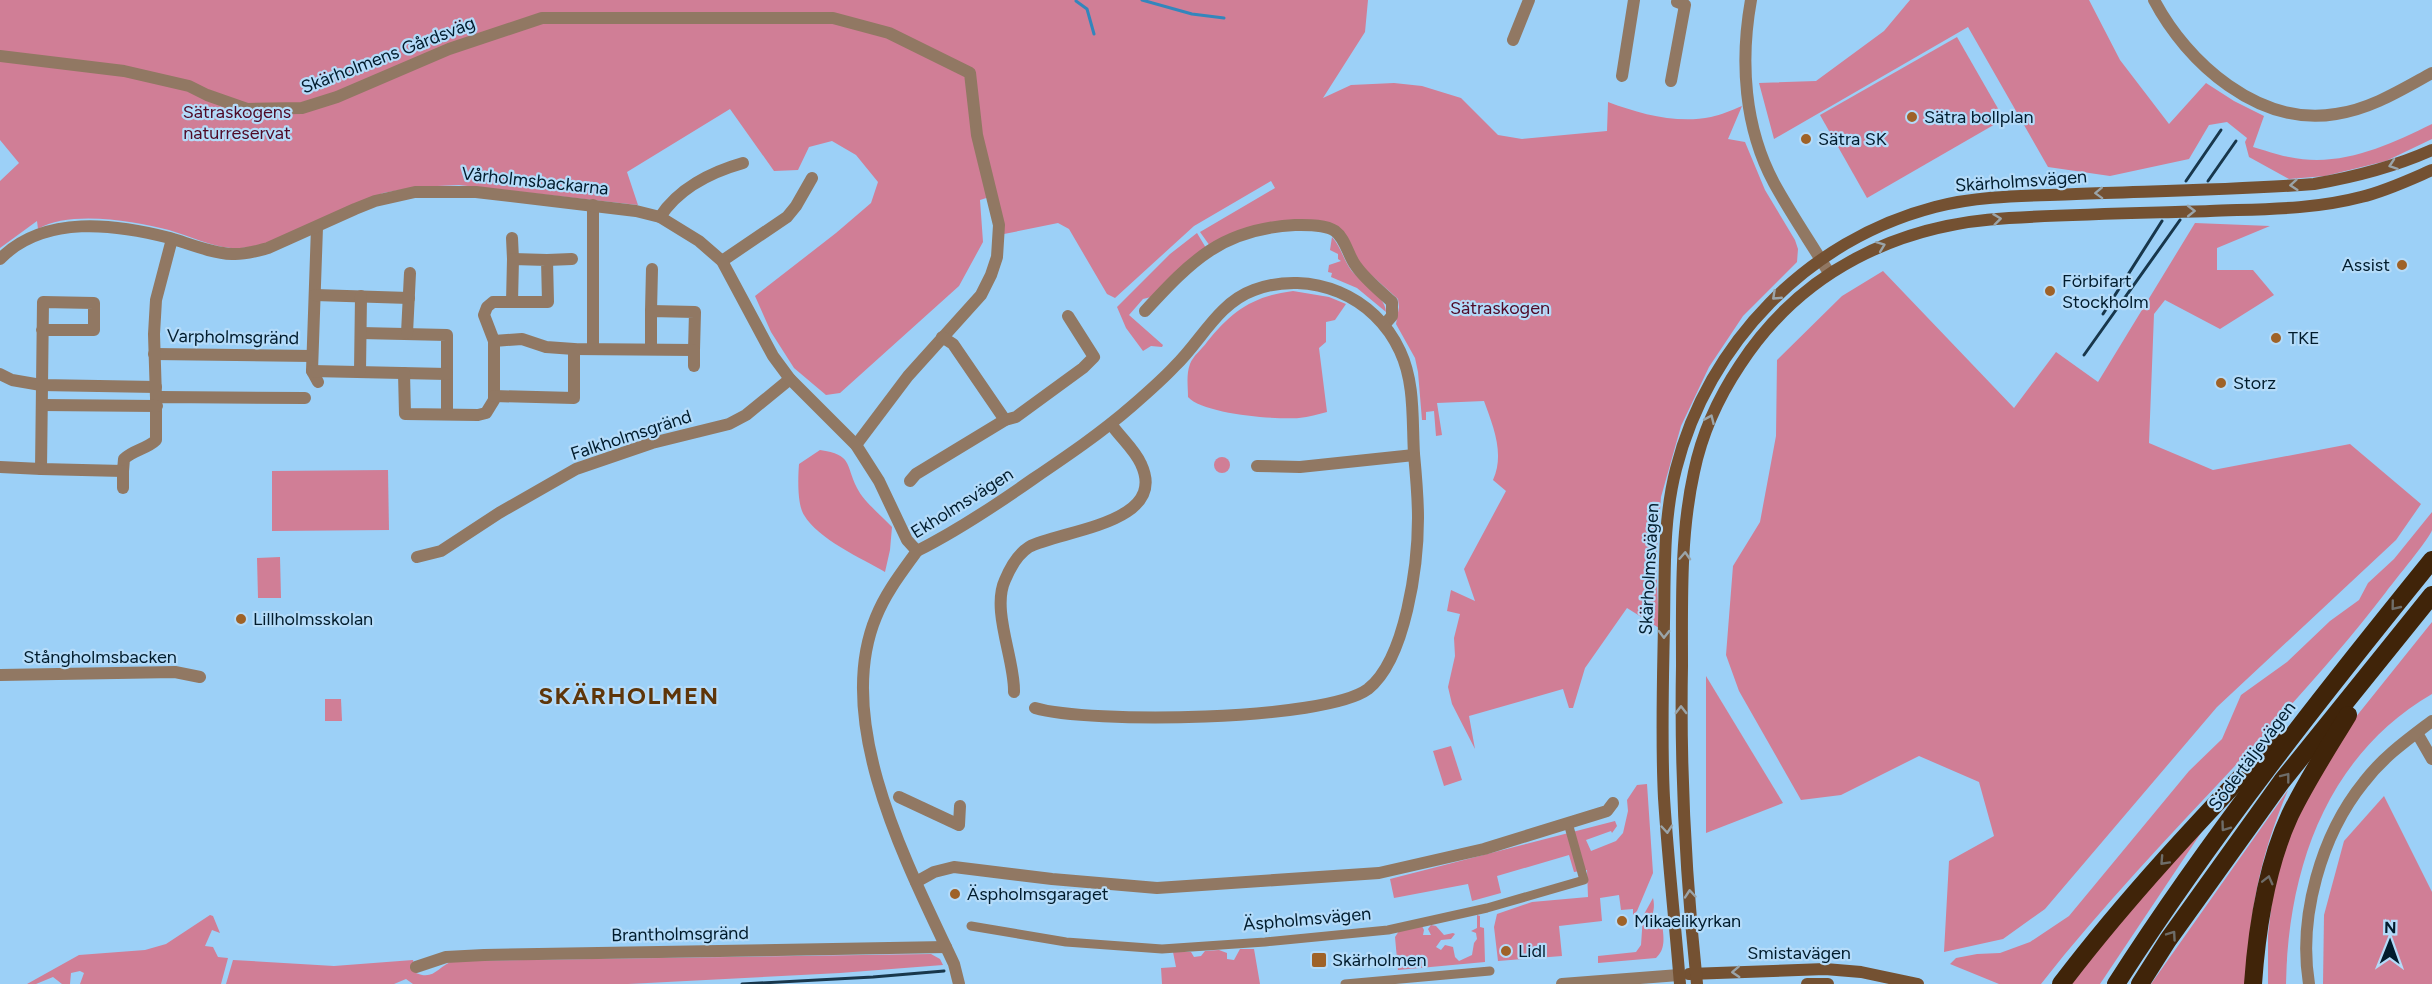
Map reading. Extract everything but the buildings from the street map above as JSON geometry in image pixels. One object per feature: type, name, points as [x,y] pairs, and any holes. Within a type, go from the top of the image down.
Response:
[{"type":"highway","name":"Södertäljevägen","points":[[2115,984],[2153,926],[2266,770],[2348,663],[2432,560]]},
{"type":"highway","points":[[2140,984],[2282,781],[2432,595]]},
{"type":"highway","points":[[2253,984],[2264,900],[2275,855],[2290,816],[2380,662]]},
{"type":"highway","points":[[2061,984],[2100,933],[2153,873],[2348,663]]},
{"type":"highway","points":[[2258,938],[2261,984]]},
{"type":"main road","name":"Skärholmsvägen","points":[[1680,979],[1663,763],[1667,511],[1682,446],[1694,416],[1719,368],[1748,326],[1775,297],[1820,258],[1873,230],[1935,207],[1969,200],[2003,197],[2314,184],[2352,178],[2393,166],[2432,150]]},
{"type":"main road","name":"Skärholmsvägen","points":[[1697,979],[1688,875],[1681,713],[1684,559],[1693,475],[1707,426],[1720,398],[1748,353],[1785,309],[1829,273],[1879,246],[1939,226],[2004,218],[2318,205],[2360,198],[2395,187],[2432,170]]},
{"type":"main road","name":"Smistavägen","points":[[1680,979],[1826,969],[1861,972],[1918,984]]},
{"type":"main road","name":"Smistavägen","points":[[1807,984],[1828,984]]},
{"type":"street","points":[[1513,40],[1529,0]]},
{"type":"street","points":[[1622,76],[1634,0]]},
{"type":"street","points":[[1751,0],[1747,23],[1745,86],[1757,145],[1773,182],[1829,273]]},
{"type":"street","points":[[2154,0],[2172,30],[2207,69],[2259,103],[2288,113],[2316,116],[2352,111],[2384,99],[2432,73]]},
{"type":"street","points":[[1671,81],[1685,5],[1677,2]]},
{"type":"street","name":"Skärholmens Gårdsväg","points":[[0,56],[124,71],[189,86],[247,109],[302,108],[338,97],[448,49],[542,18],[833,18],[889,33],[970,73],[977,135],[997,209],[999,241],[991,275],[981,295],[942,337]]},
{"type":"street","points":[[660,217],[667,206],[680,194],[722,169],[743,163]]},
{"type":"street","points":[[722,261],[787,217],[812,178]]},
{"type":"street","name":"Vårholmsbackarna","points":[[0,259],[30,238],[58,229],[77,227],[126,229],[232,254],[268,248],[375,201],[415,192],[466,191],[593,205],[660,217],[699,241],[722,261],[773,356],[790,379],[856,445],[879,481],[907,540],[917,551]]},
{"type":"street","points":[[593,205],[593,348]]},
{"type":"street","points":[[1145,311],[1194,261],[1231,239],[1268,227],[1306,225],[1329,228],[1337,232],[1356,267],[1392,302],[1392,316],[1385,324]]},
{"type":"street","name":"Varpholmsgränd","points":[[317,227],[312,371],[318,382]]},
{"type":"street","points":[[512,238],[512,302]]},
{"type":"street","points":[[123,488],[124,459],[131,452],[152,444],[156,440],[154,354],[156,300],[172,239]]},
{"type":"street","points":[[513,259],[572,259]]},
{"type":"street","points":[[404,373],[405,414],[478,415],[486,412],[491,408],[494,396],[494,341],[484,315],[487,307],[493,302],[548,302],[547,260]]},
{"type":"street","points":[[651,349],[652,269]]},
{"type":"street","points":[[407,333],[410,273]]},
{"type":"street","name":"Ekholmsvägen","points":[[959,984],[954,964],[901,848],[881,794],[868,738],[863,684],[866,652],[875,618],[892,586],[917,551],[998,503],[1111,424],[1177,365],[1218,315],[1252,291],[1276,284],[1320,285],[1340,292],[1362,304],[1385,324],[1401,353],[1408,377],[1418,518],[1414,577],[1399,638],[1390,662],[1370,687],[1353,698],[1335,703],[1257,714],[1140,717],[1052,713],[1035,708]]},
{"type":"street","points":[[315,295],[409,298]]},
{"type":"street","points":[[360,370],[361,296]]},
{"type":"street","points":[[40,469],[42,405],[41,385],[42,330],[43,302],[94,303],[94,330],[42,330]]},
{"type":"street","points":[[651,311],[695,312],[694,366]]},
{"type":"street","points":[[910,481],[916,474],[1005,420],[1016,417],[1083,368],[1094,357],[1068,316]]},
{"type":"street","points":[[361,333],[447,335],[447,414]]},
{"type":"street","points":[[856,445],[908,376],[942,337],[953,344],[1005,420]]},
{"type":"street","points":[[494,341],[522,339],[546,347],[574,349],[694,350]]},
{"type":"street","points":[[494,396],[574,398],[574,349]]},
{"type":"street","name":"Varpholmsgränd","points":[[154,354],[312,356]]},
{"type":"street","name":"Varpholmsgränd","points":[[312,371],[360,370],[447,374]]},
{"type":"street","points":[[0,374],[12,380],[41,385],[156,397]]},
{"type":"street","name":"Falkholmsgränd","points":[[417,557],[441,551],[499,513],[576,469],[652,443],[729,424],[746,415],[790,379]]},
{"type":"street","points":[[42,405],[156,397],[305,398]]},
{"type":"street","points":[[1014,692],[1015,680],[1007,651],[1002,618],[1003,583],[1010,568],[1027,548],[1112,521],[1129,511],[1142,497],[1145,478],[1141,463],[1111,424]]},
{"type":"street","points":[[1257,466],[1299,467],[1414,455]]},
{"type":"street","points":[[0,467],[123,471]]},
{"type":"street","name":"Stångholmsbacken","points":[[0,675],[175,672],[200,677]]},
{"type":"street","points":[[2309,984],[2307,944],[2309,913],[2318,874],[2329,842],[2345,809],[2362,783],[2381,762],[2432,721]]},
{"type":"street","points":[[2417,733],[2432,759]]},
{"type":"street","points":[[899,797],[959,825],[960,806]]},
{"type":"street","points":[[916,882],[934,872],[954,867],[1052,879],[1157,888],[1379,873],[1484,849],[1568,824],[1606,811],[1613,803]]},
{"type":"street","name":"Äspholmsvägen","points":[[971,926],[1066,942],[1162,949],[1388,930],[1487,908],[1584,880],[1568,824]]},
{"type":"street","name":"Brantholmsgränd","points":[[416,967],[446,957],[484,955],[946,947]]},
{"type":"street","points":[[1344,984],[1490,971]]},
{"type":"street","points":[[1562,984],[1680,979]]},
{"type":"green space","name":"Sätraskogen","points":[[0,0],[1368,0],[1365,32],[1323,98],[1351,85],[1394,83],[1422,86],[1461,98],[1498,135],[1522,139],[1607,131],[1608,102],[1646,114],[1685,119],[1715,116],[1742,106],[1728,139],[1745,142],[1765,190],[1795,240],[1798,249],[1797,262],[1743,316],[1709,367],[1681,426],[1661,497],[1656,562],[1659,628],[1627,608],[1585,668],[1573,708],[1569,708],[1563,689],[1469,716],[1475,749],[1452,704],[1448,687],[1455,656],[1454,638],[1460,614],[1447,611],[1451,590],[1475,601],[1464,569],[1506,491],[1493,480],[1498,450],[1484,401],[1437,403],[1442,435],[1436,436],[1434,411],[1426,412],[1426,420],[1422,420],[1415,358],[1396,324],[1398,299],[1359,264],[1322,221],[1210,246],[1200,232],[1275,188],[1271,181],[1194,226],[1115,298],[1107,294],[1069,229],[1058,223],[1004,234],[996,195],[980,200],[983,242],[959,286],[840,393],[826,395],[794,368],[771,332],[755,296],[871,203],[878,182],[856,155],[832,141],[809,147],[798,170],[774,171],[730,109],[627,172],[638,205],[459,185],[416,187],[383,193],[267,243],[249,247],[223,247],[138,223],[84,219],[51,223],[38,229],[37,221],[0,248],[0,181],[19,163],[0,140]]},
{"type":"green space","points":[[1910,0],[2089,0],[2120,60],[2169,124],[2206,83],[2264,116],[2253,147],[2280,155],[2308,160],[2345,157],[2380,147],[2432,124],[2432,139],[2386,161],[2325,176],[2289,179],[2249,157],[2245,142],[2247,138],[2227,122],[2209,125],[2189,159],[2110,176],[2048,167],[1968,27],[1774,139],[1759,83],[1816,81],[1884,31]]},
{"type":"green space","name":"Sätra bollplan","points":[[1957,37],[2004,119],[1867,198],[1820,115]]},
{"type":"green space","points":[[2195,223],[2270,226],[2217,248],[2217,270],[2253,270],[2274,295],[2220,329],[2165,300],[2154,314],[2149,443],[2213,470],[2350,444],[2421,504],[2396,540],[2217,707],[2045,909],[2003,939],[1944,952],[1949,861],[1994,836],[1979,782],[1919,756],[1841,795],[1801,800],[1739,691],[1726,655],[1733,566],[1760,522],[1776,436],[1777,360],[1842,296],[1883,271],[2014,408],[2056,352],[2098,382]]},
{"type":"green space","points":[[1197,233],[1206,248],[1151,297],[1143,299],[1129,315],[1163,345],[1162,347],[1151,346],[1143,351],[1126,328],[1117,307],[1170,254]]},
{"type":"green space","points":[[1332,237],[1351,270],[1382,300],[1386,312],[1357,288],[1331,277],[1332,273],[1328,272],[1329,265],[1341,261],[1338,259],[1338,254],[1330,250]]},
{"type":"green space","points":[[1293,291],[1329,297],[1346,304],[1335,320],[1326,322],[1326,342],[1319,348],[1327,412],[1299,418],[1258,417],[1208,408],[1188,397],[1188,372],[1191,361],[1216,331],[1244,307],[1255,301]]},
{"type":"green space","points":[[820,450],[843,458],[860,493],[892,527],[885,572],[829,540],[804,515],[799,497],[799,464]]},
{"type":"green space","points":[[1222,457],[1228,459],[1230,465],[1228,471],[1222,473],[1216,471],[1214,465],[1216,459]]},
{"type":"green space","points":[[388,470],[389,530],[272,531],[272,471]]},
{"type":"green space","points":[[2432,512],[2430,535],[2345,643],[2258,741],[2125,884],[2041,984],[1999,984],[1950,964],[1956,958],[2000,953],[2030,942],[2069,916],[2189,771],[2222,739],[2241,695],[2287,662],[2330,621],[2359,600],[2368,583],[2394,559]]},
{"type":"green space","points":[[280,557],[281,598],[258,598],[257,558]]},
{"type":"green space","points":[[2432,622],[2432,694],[2396,719],[2365,749],[2340,782],[2320,818],[2305,857],[2295,898],[2286,984],[2268,984],[2268,935],[2275,875],[2286,836],[2351,723]]},
{"type":"green space","points":[[1706,676],[1783,803],[1706,833]]},
{"type":"green space","points":[[325,699],[341,699],[342,721],[325,721]]},
{"type":"green space","points":[[1451,746],[1462,780],[1444,786],[1433,751]]},
{"type":"green space","points":[[1647,784],[1653,873],[1637,911],[1633,915],[1633,909],[1621,910],[1619,895],[1600,898],[1602,921],[1559,926],[1562,956],[1498,961],[1494,927],[1497,914],[1532,902],[1588,897],[1587,870],[1574,872],[1569,855],[1497,876],[1501,893],[1472,901],[1468,884],[1394,898],[1390,879],[1615,821],[1617,826],[1612,833],[1611,831],[1586,840],[1591,851],[1616,841],[1623,833],[1628,811],[1627,800],[1637,785]]},
{"type":"green space","points":[[2288,790],[2263,862],[2253,908],[2246,984],[2151,984]]},
{"type":"green space","points":[[2384,796],[2432,892],[2432,984],[2323,984],[2324,915],[2344,841]]},
{"type":"green space","points":[[2217,809],[2100,984],[2067,984]]},
{"type":"green space","points":[[1653,898],[1654,910],[1648,921],[1662,921],[1664,941],[1662,950],[1656,958],[1598,963],[1598,956],[1636,952],[1641,945],[1643,916]]},
{"type":"green space","points":[[210,915],[213,916],[220,933],[212,930],[205,946],[213,947],[218,957],[228,958],[221,984],[80,984],[84,973],[80,971],[71,973],[70,984],[62,984],[53,977],[36,984],[27,984],[79,955],[145,950],[166,944]]},
{"type":"green space","points":[[1477,915],[1480,916],[1480,927],[1484,928],[1485,962],[1398,970],[1395,937],[1399,931],[1422,926],[1423,935],[1431,935],[1428,929],[1431,925],[1436,926],[1444,935],[1455,934],[1451,939],[1441,940],[1436,947],[1441,950],[1445,945],[1453,947],[1455,957],[1459,961],[1472,955],[1477,939],[1476,933],[1471,931],[1477,928]]},
{"type":"green space","points":[[1240,949],[1254,949],[1260,984],[1162,984],[1161,968],[1176,967],[1173,952],[1191,952],[1194,957],[1201,956],[1205,951],[1219,950],[1227,953],[1227,959],[1234,960]]},
{"type":"green space","points":[[931,954],[940,959],[943,965],[628,984],[413,984],[406,979],[394,984],[226,984],[233,960],[334,966],[413,960],[416,973],[427,975],[453,961]]},
{"type":"waterway","points":[[1142,0],[1192,14],[1224,18]]},
{"type":"waterway","points":[[1076,1],[1087,9],[1094,34]]},
{"type":"railway","points":[[2186,181],[2221,130]]},
{"type":"railway","points":[[2208,181],[2236,141]]},
{"type":"railway","points":[[2084,355],[2180,220]]},
{"type":"railway","points":[[2103,314],[2162,221]]},
{"type":"railway","points":[[742,984],[944,971]]},
{"type":"place","name":"Sätra bollplan","points":[[1912,117]]},
{"type":"place","name":"Sätra SK","points":[[1806,139]]},
{"type":"place","name":"Assist","points":[[2402,265]]},
{"type":"place","name":"Förbifart Stockholm","points":[[2050,291]]},
{"type":"place","name":"TKE","points":[[2276,338]]},
{"type":"place","name":"Storz","points":[[2221,383]]},
{"type":"place","name":"Lillholmsskolan","points":[[241,619]]},
{"type":"place","name":"Äspholmsgaraget","points":[[955,894]]},
{"type":"place","name":"Mikaelikyrkan","points":[[1622,921]]},
{"type":"place","name":"Lidl","points":[[1506,951]]},
{"type":"place","name":"Skärholmen","points":[[1319,960]]},
{"type":"district","name":"SKÄRHOLMEN","points":[[629,695]]},
{"type":"park label","name":"Sätraskogens naturreservat","points":[[237,122]]}]
